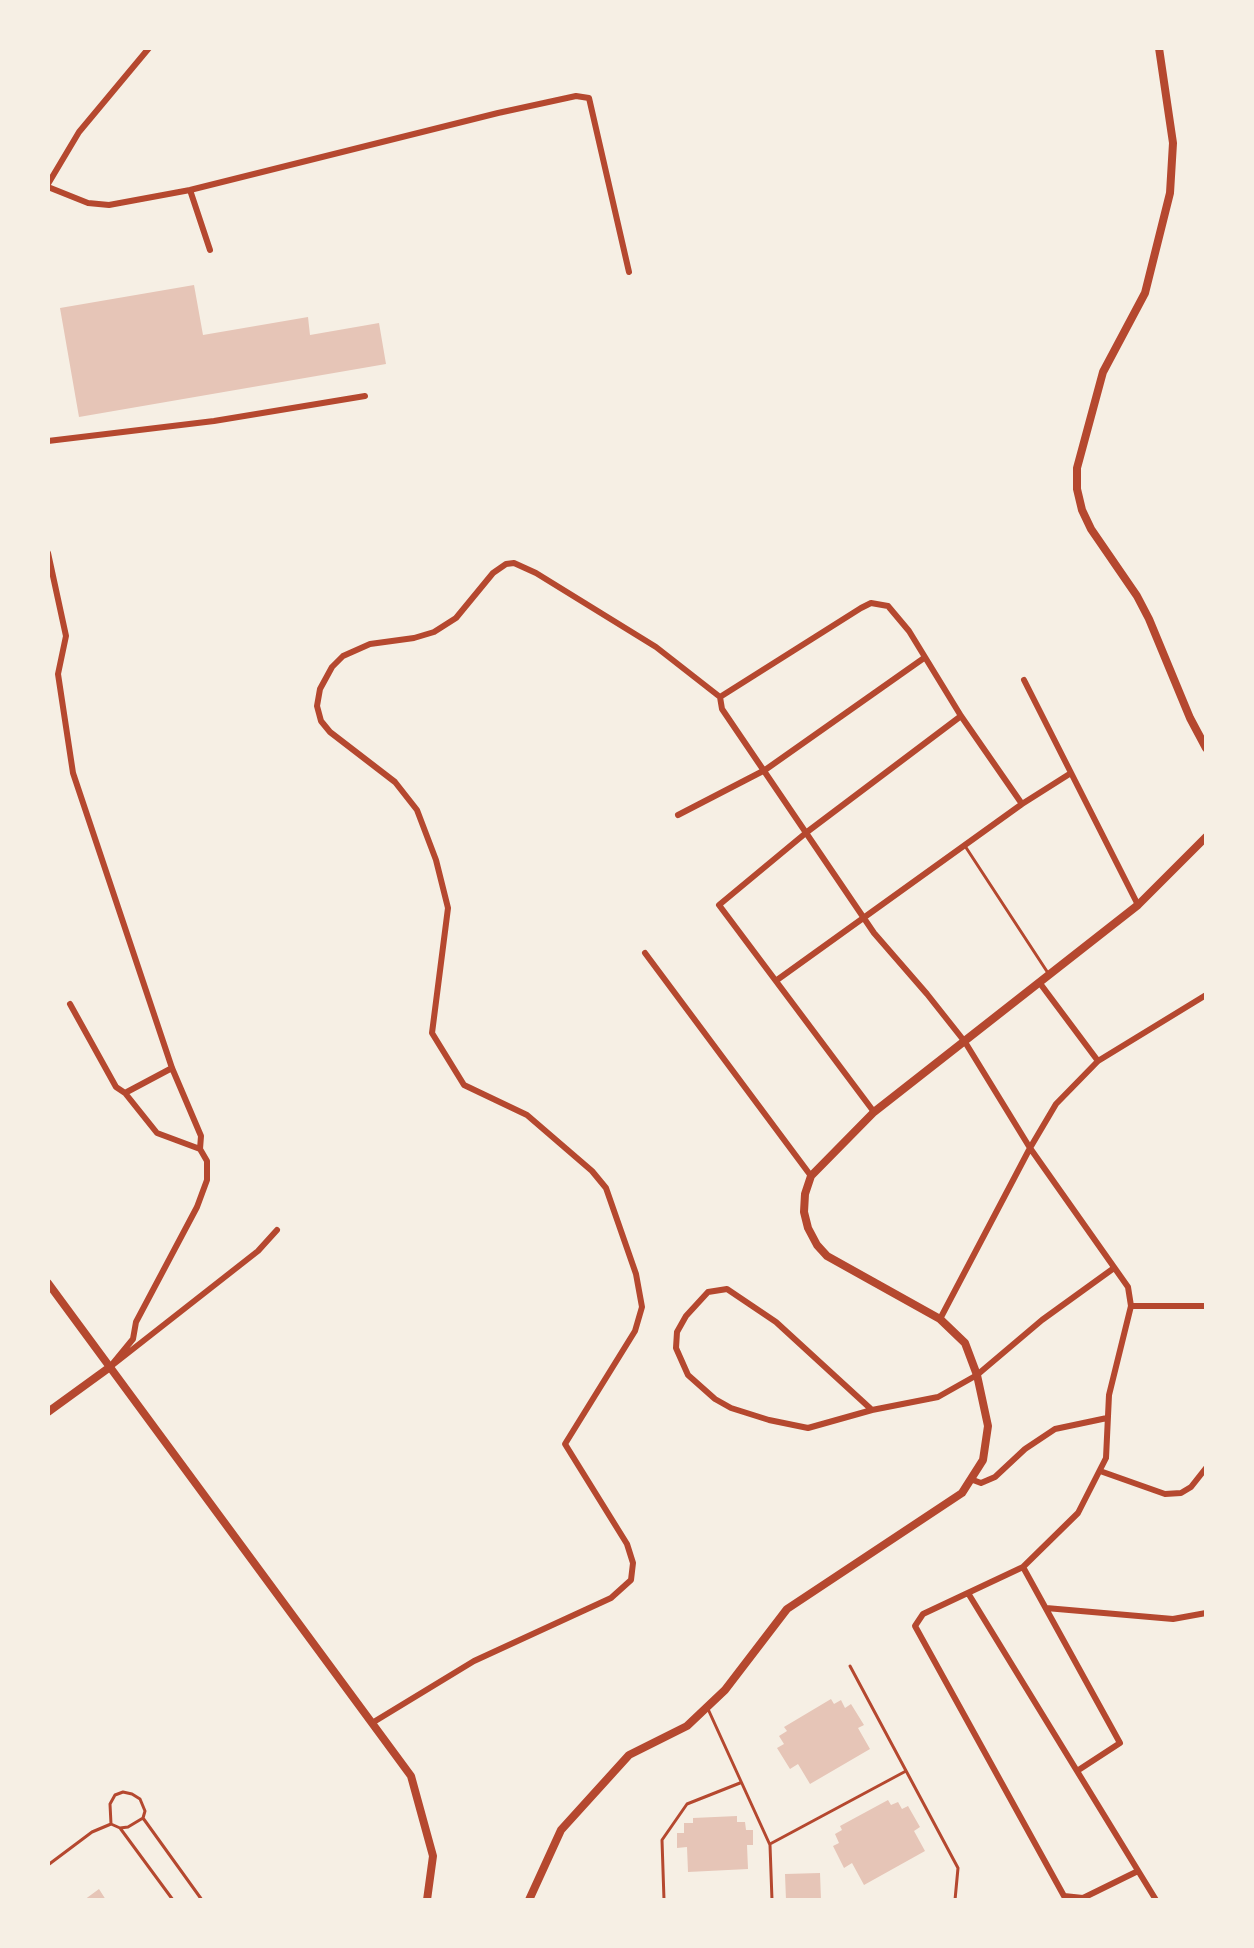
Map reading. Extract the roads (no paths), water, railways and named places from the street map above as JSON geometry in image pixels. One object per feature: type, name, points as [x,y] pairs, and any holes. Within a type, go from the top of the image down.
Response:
[{"type":"street","points":[[149,48],[79,132],[48,186],[87,202],[109,206],[190,190],[498,112],[576,96],[589,98],[629,272]]},
{"type":"street","points":[[1159,48],[1173,143],[1170,193],[1145,293],[1103,372],[1077,468],[1077,489],[1082,510],[1091,529],[1137,596],[1149,619],[1190,718],[1206,748]]},
{"type":"street","points":[[190,190],[210,250]]},
{"type":"street","points":[[48,441],[214,421],[365,396]]},
{"type":"street","points":[[48,553],[66,636],[58,674],[73,773],[172,1068],[201,1136],[200,1149],[207,1161],[207,1180],[197,1207],[136,1322],[132,1338],[110,1367]]},
{"type":"street","points":[[372,1723],[474,1661],[611,1598],[631,1580],[633,1563],[627,1544],[565,1444],[635,1331],[642,1307],[636,1274],[606,1188],[592,1171],[527,1115],[464,1085],[432,1033],[448,908],[436,860],[417,810],[395,782],[330,732],[321,721],[317,706],[320,689],[332,667],[343,656],[370,644],[414,638],[434,632],[456,618],[494,573],[506,564],[514,563],[536,573],[656,647],[720,697],[722,709],[865,919],[965,1042],[1030,1148],[1128,1287],[1131,1305],[1109,1395],[1106,1458],[1078,1513],[1023,1567],[923,1614],[915,1626],[1064,1896],[1083,1898],[1138,1871]]},
{"type":"street","points":[[720,697],[871,603],[879,603],[894,611],[961,716],[1022,804]]},
{"type":"street","points":[[678,815],[765,770],[924,658]]},
{"type":"street","points":[[1024,680],[1138,905]]},
{"type":"street","points":[[874,1112],[719,905],[807,832],[961,716]]},
{"type":"street","points":[[777,980],[865,919],[1022,804],[1071,773]]},
{"type":"street","points":[[529,1900],[561,1830],[630,1755],[687,1725],[725,1690],[787,1609],[962,1492],[973,1480],[983,1460],[988,1442],[988,1426],[977,1375],[965,1343],[940,1319],[827,1256],[817,1245],[808,1228],[804,1212],[805,1194],[811,1176],[874,1112],[1138,905],[1205,840]]},
{"type":"street","points":[[645,952],[811,1176]]},
{"type":"street","points":[[1039,982],[1098,1061]]},
{"type":"street","points":[[940,1319],[1030,1148],[1056,1104],[1098,1061],[1206,995]]},
{"type":"street","points":[[70,1004],[116,1087],[124,1093],[157,1133],[200,1149]]},
{"type":"street","points":[[124,1093],[172,1068]]},
{"type":"street","points":[[48,1412],[110,1367],[258,1251],[277,1230]]},
{"type":"street","points":[[872,1410],[776,1322],[727,1289],[708,1292],[687,1316],[677,1332],[676,1348],[688,1375],[715,1400],[731,1408],[769,1420],[808,1428],[872,1410],[938,1398],[977,1375],[1042,1320],[1114,1268]]},
{"type":"street","points":[[48,1283],[411,1776],[433,1856],[426,1900]]},
{"type":"street","points":[[1131,1305],[1206,1306]]},
{"type":"street","points":[[973,1480],[981,1483],[995,1477],[1025,1449],[1055,1430],[1107,1418]]},
{"type":"street","points":[[1100,1471],[1166,1494],[1181,1493],[1191,1487],[1206,1468]]},
{"type":"street","points":[[1023,1567],[1120,1743],[1077,1771]]},
{"type":"street","points":[[968,1593],[1156,1900]]},
{"type":"street","points":[[1046,1608],[1173,1619],[1206,1613]]},
{"type":"lane","points":[[966,846],[1049,975]]},
{"type":"lane","points":[[850,1666],[958,1868],[955,1900]]},
{"type":"lane","points":[[707,1707],[770,1845],[772,1900]]},
{"type":"lane","points":[[770,1845],[906,1771]]},
{"type":"lane","points":[[664,1900],[662,1840],[687,1804],[740,1783]]},
{"type":"lane","points":[[111,1824],[110,1804],[115,1795],[123,1792],[140,1799],[145,1811],[143,1818],[128,1827],[120,1828]]},
{"type":"lane","points":[[143,1818],[202,1900]]},
{"type":"lane","points":[[48,1865],[92,1832],[111,1824],[120,1828],[173,1900]]}]
